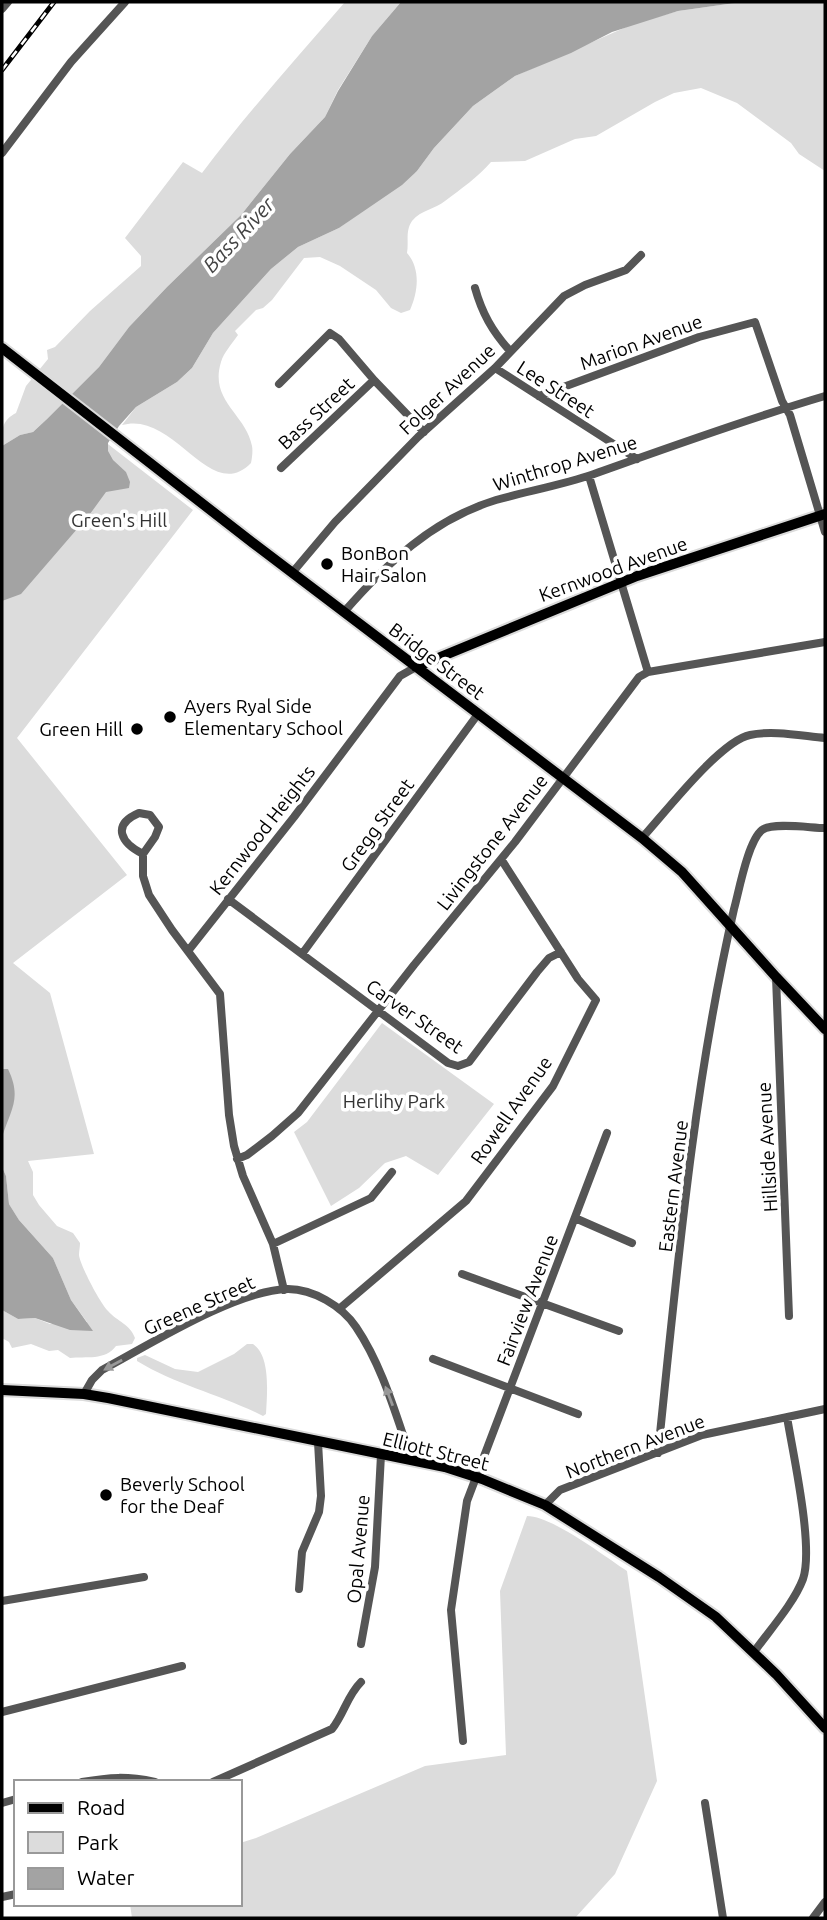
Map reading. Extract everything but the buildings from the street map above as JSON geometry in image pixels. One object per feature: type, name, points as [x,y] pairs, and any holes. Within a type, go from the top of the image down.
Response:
[{"type":"main road","name":"Bridge Street","points":[[2,348],[292,573],[642,838],[682,872],[825,1029]]},
{"type":"main road","name":"Kernwood Avenue","points":[[416,667],[621,583],[822,515]]},
{"type":"main road","name":"Elliott Street","points":[[2,1390],[84,1394],[475,1476],[545,1505],[700,1605],[754,1652],[825,1728]]},
{"type":"street","points":[[2,9],[8,2]]},
{"type":"street","points":[[2,153],[71,62],[125,2]]},
{"type":"street","name":"Folger Avenue","points":[[292,573],[335,522],[424,432],[495,368],[564,296],[626,270],[642,255]]},
{"type":"street","points":[[475,288],[483,315],[496,336],[510,351]]},
{"type":"street","name":"Marion Avenue","points":[[539,396],[699,337],[755,322],[785,407]]},
{"type":"street","points":[[279,384],[330,332],[424,432]]},
{"type":"street","name":"Lee Street","points":[[495,368],[637,459]]},
{"type":"street","name":"Bass Street","points":[[281,468],[374,380]]},
{"type":"street","name":"Winthrop Avenue","points":[[344,612],[402,552],[470,510],[496,500],[589,475],[785,407],[825,396]]},
{"type":"street","points":[[785,407],[790,415],[825,532]]},
{"type":"street","points":[[589,475],[648,672],[825,642]]},
{"type":"street","name":"Kernwood Heights","points":[[188,951],[294,817],[400,676],[416,667]]},
{"type":"street","name":"Livingstone Avenue","points":[[237,1159],[272,1136],[298,1113],[501,859],[639,677],[648,672]]},
{"type":"street","name":"Gregg Street","points":[[302,954],[478,714]]},
{"type":"street","points":[[642,838],[720,752],[737,739],[762,733],[825,738]]},
{"type":"street","points":[[143,855],[124,841],[122,834],[126,820],[139,813],[150,815],[159,827],[143,855],[144,876],[149,895],[220,994],[229,1115],[237,1159],[273,1244],[284,1290]]},
{"type":"street","name":"Eastern Avenue","points":[[658,1452],[674,1297],[702,1080],[724,951],[744,869],[760,831],[769,826],[825,828]]},
{"type":"street","name":"Rowell Avenue","points":[[339,1309],[466,1201],[552,1086],[596,1000],[561,952],[501,859]]},
{"type":"street","name":"Carver Street","points":[[228,899],[448,1063],[458,1066],[475,1055],[537,972],[550,958],[561,952]]},
{"type":"street","name":"Hillside Avenue","points":[[776,977],[789,1316]]},
{"type":"street","name":"Fairview Avenue","points":[[463,1741],[451,1611],[467,1501],[607,1133]]},
{"type":"street","points":[[273,1244],[371,1198],[392,1172]]},
{"type":"street","points":[[575,1218],[632,1243]]},
{"type":"street","points":[[462,1274],[619,1331]]},
{"type":"street","name":"Greene Street","points":[[84,1394],[102,1370],[172,1332],[264,1292],[304,1291],[339,1309],[355,1325],[372,1353],[412,1461]]},
{"type":"street","points":[[433,1359],[578,1414]]},
{"type":"street","name":"Northern Avenue","points":[[545,1505],[561,1490],[702,1435],[825,1409]]},
{"type":"street","points":[[754,1652],[792,1598],[805,1570],[803,1516],[788,1417]]},
{"type":"street","points":[[299,1588],[302,1552],[319,1512],[321,1496],[318,1442]]},
{"type":"street","name":"Opal Avenue","points":[[360,1644],[375,1567],[381,1455]]},
{"type":"street","points":[[2,1601],[144,1577]]},
{"type":"street","points":[[2,1712],[182,1666]]},
{"type":"street","points":[[217,1780],[332,1729],[342,1716],[350,1694],[361,1682]]},
{"type":"street","points":[[97,1780],[126,1776],[145,1780]]},
{"type":"street","points":[[705,1803],[723,1918]]},
{"type":"street","points":[[813,1918],[825,1902]]},
{"type":"green space","points":[[345,2],[401,2],[372,36],[338,90],[325,117],[290,154],[241,215],[167,287],[129,327],[99,367],[47,419],[33,432],[20,435],[2,446],[5,423],[16,413],[26,386],[48,359],[47,350],[55,347],[90,311],[141,266],[141,256],[125,238],[183,162],[202,173],[254,107]]},
{"type":"green space","points":[[742,2],[825,2],[825,171],[799,154],[791,143],[737,103],[701,88],[674,93],[596,136],[575,139],[525,161],[491,162],[445,201],[416,217],[410,225],[408,237],[407,253],[414,266],[417,281],[410,310],[401,313],[391,308],[376,290],[340,266],[320,257],[304,258],[272,300],[256,310],[235,331],[238,335],[221,362],[220,387],[243,425],[252,448],[251,463],[236,473],[221,473],[206,465],[159,431],[141,424],[122,425],[136,407],[177,382],[192,368],[213,333],[271,269],[298,247],[339,228],[417,171],[434,148],[473,106],[515,76],[633,24],[678,11]]},
{"type":"green space","name":"Green's Hill","points":[[104,441],[193,510],[17,738],[127,875],[13,963],[50,993],[94,1154],[28,1161],[33,1172],[33,1195],[57,1226],[73,1233],[80,1243],[80,1260],[104,1307],[127,1326],[135,1338],[132,1344],[116,1346],[101,1356],[70,1358],[58,1350],[49,1351],[31,1344],[12,1348],[9,1342],[2,1338],[2,1310],[18,1319],[35,1318],[50,1324],[87,1322],[71,1300],[53,1258],[19,1220],[9,1204],[6,1176],[2,1167],[2,583]]},
{"type":"green space","name":"Herlihy Park","points":[[382,1023],[494,1104],[438,1175],[406,1156],[385,1163],[359,1188],[331,1206],[294,1132],[307,1122]]},
{"type":"green space","points":[[247,1344],[253,1344],[259,1350],[265,1366],[267,1396],[266,1414],[263,1416],[167,1377],[137,1361],[137,1358],[145,1355],[175,1369],[198,1372],[234,1354]]},
{"type":"green space","points":[[527,1516],[564,1529],[627,1571],[657,1781],[615,1874],[575,1918],[132,1918],[130,1906],[242,1906],[242,1842],[425,1766],[506,1755],[500,1591]]},
{"type":"water","name":"Bass River","points":[[401,2],[742,2],[678,11],[612,32],[571,53],[515,76],[473,106],[402,185],[339,228],[298,247],[271,269],[213,333],[192,368],[177,382],[136,407],[119,426],[108,443],[108,451],[126,472],[129,488],[106,492],[21,594],[2,601],[2,446],[20,435],[33,432],[47,419],[99,367],[129,327],[167,287],[241,215],[290,154],[325,117],[372,36]]},
{"type":"water","points":[[2,1069],[8,1069],[15,1096],[2,1137]]},
{"type":"water","points":[[2,1167],[6,1176],[9,1204],[19,1220],[53,1258],[71,1300],[93,1331],[70,1330],[35,1318],[18,1319],[2,1310]]},
{"type":"railway","points":[[2,70],[54,2]]},
{"type":"place","name":"BonBon Hair Salon","points":[[327,564]]},
{"type":"place","name":"Ayers Ryal Side Elementary School","points":[[170,717]]},
{"type":"place","name":"Green Hill","points":[[137,729]]},
{"type":"place","name":"Beverly School for the Deaf","points":[[106,1495]]}]
